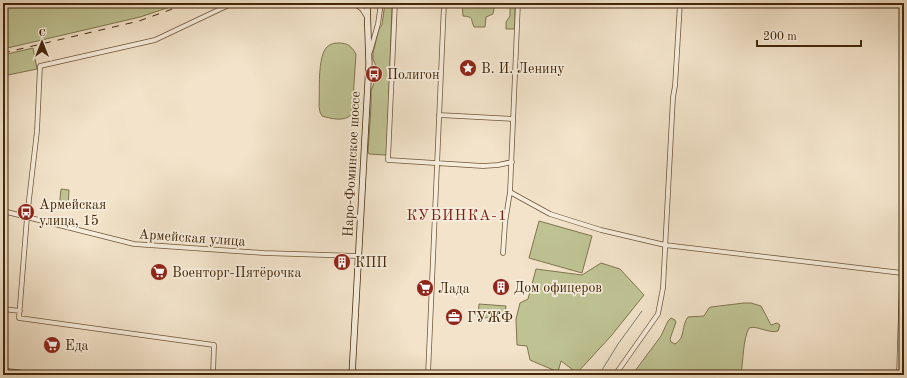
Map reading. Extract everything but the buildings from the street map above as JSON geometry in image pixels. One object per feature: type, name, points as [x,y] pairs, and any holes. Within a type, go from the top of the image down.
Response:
[{"type":"main road","name":"Наро-Фоминское шоссе","points":[[352,375],[368,64],[368,3]]},
{"type":"street","points":[[213,375],[214,345],[19,318],[27,217],[37,131],[40,67],[43,65],[155,40],[233,3]]},
{"type":"street","points":[[354,3],[362,8],[368,20]]},
{"type":"street","points":[[368,3],[373,5],[380,3],[368,64]]},
{"type":"street","points":[[395,3],[388,160],[483,166],[512,162]]},
{"type":"street","points":[[428,375],[444,3]]},
{"type":"street","points":[[503,253],[512,162],[518,3]]},
{"type":"street","points":[[615,375],[658,314],[663,288],[680,3]]},
{"type":"street","points":[[439,115],[513,119]]},
{"type":"street","points":[[510,192],[550,214],[601,230],[665,245],[902,273]]},
{"type":"street","name":"Армейская улица","points":[[3,211],[134,244],[264,253],[358,256]]},
{"type":"street","points":[[899,375],[904,211]]},
{"type":"street","points":[[3,309],[20,311]]},
{"type":"green space","points":[[3,3],[182,3],[140,17],[3,49]]},
{"type":"green space","points":[[385,3],[392,3],[387,153],[385,155],[369,154],[368,152],[371,91],[375,80],[376,66],[373,59],[373,53],[379,29],[382,25]]},
{"type":"green space","points":[[462,3],[495,3],[493,14],[486,17],[485,27],[474,27],[472,20],[469,17],[463,16]]},
{"type":"green space","points":[[510,3],[515,3],[515,29],[506,29],[506,22],[510,16]]},
{"type":"green space","points":[[338,43],[349,46],[356,54],[352,114],[349,117],[342,119],[322,116],[319,106],[320,66],[322,58],[329,45]]},
{"type":"green space","points":[[33,48],[37,69],[3,76],[3,55]]},
{"type":"green space","points":[[61,189],[69,190],[68,208],[59,208]]},
{"type":"green space","points":[[539,221],[592,236],[582,273],[529,258]]},
{"type":"green space","points":[[601,263],[620,269],[644,295],[611,336],[577,373],[561,361],[558,372],[530,360],[527,346],[517,345],[516,319],[520,303],[528,299],[536,269],[582,275]]},
{"type":"green space","points":[[751,303],[761,306],[771,325],[777,323],[780,325],[778,331],[774,332],[752,327],[749,328],[744,344],[741,375],[632,375],[661,336],[671,318],[676,322],[670,339],[671,342],[675,344],[681,338],[688,317],[704,316],[711,307]]},
{"type":"green space","points":[[479,304],[506,306],[504,320],[478,317]]},
{"type":"green space","points":[[3,368],[59,375],[3,375]]},
{"type":"waterway","points":[[599,375],[618,344],[642,311]]},
{"type":"railway","points":[[3,53],[139,21],[189,3]]},
{"type":"place","name":"В. И. Ленину","points":[[468,68]]},
{"type":"place","name":"Полигон","points":[[374,74]]},
{"type":"place","name":"Армейская улица, 15","points":[[26,212]]},
{"type":"place","name":"КПП","points":[[342,262]]},
{"type":"place","name":"Военторг-Пятёрочка","points":[[159,272]]},
{"type":"place","name":"Дом офицеров","points":[[501,287]]},
{"type":"place","name":"Лада","points":[[425,288]]},
{"type":"place","name":"ГУЖФ","points":[[454,317]]},
{"type":"place","name":"Еда","points":[[52,345]]},
{"type":"district","name":"КУБИНКА-1","points":[[457,215]]}]
